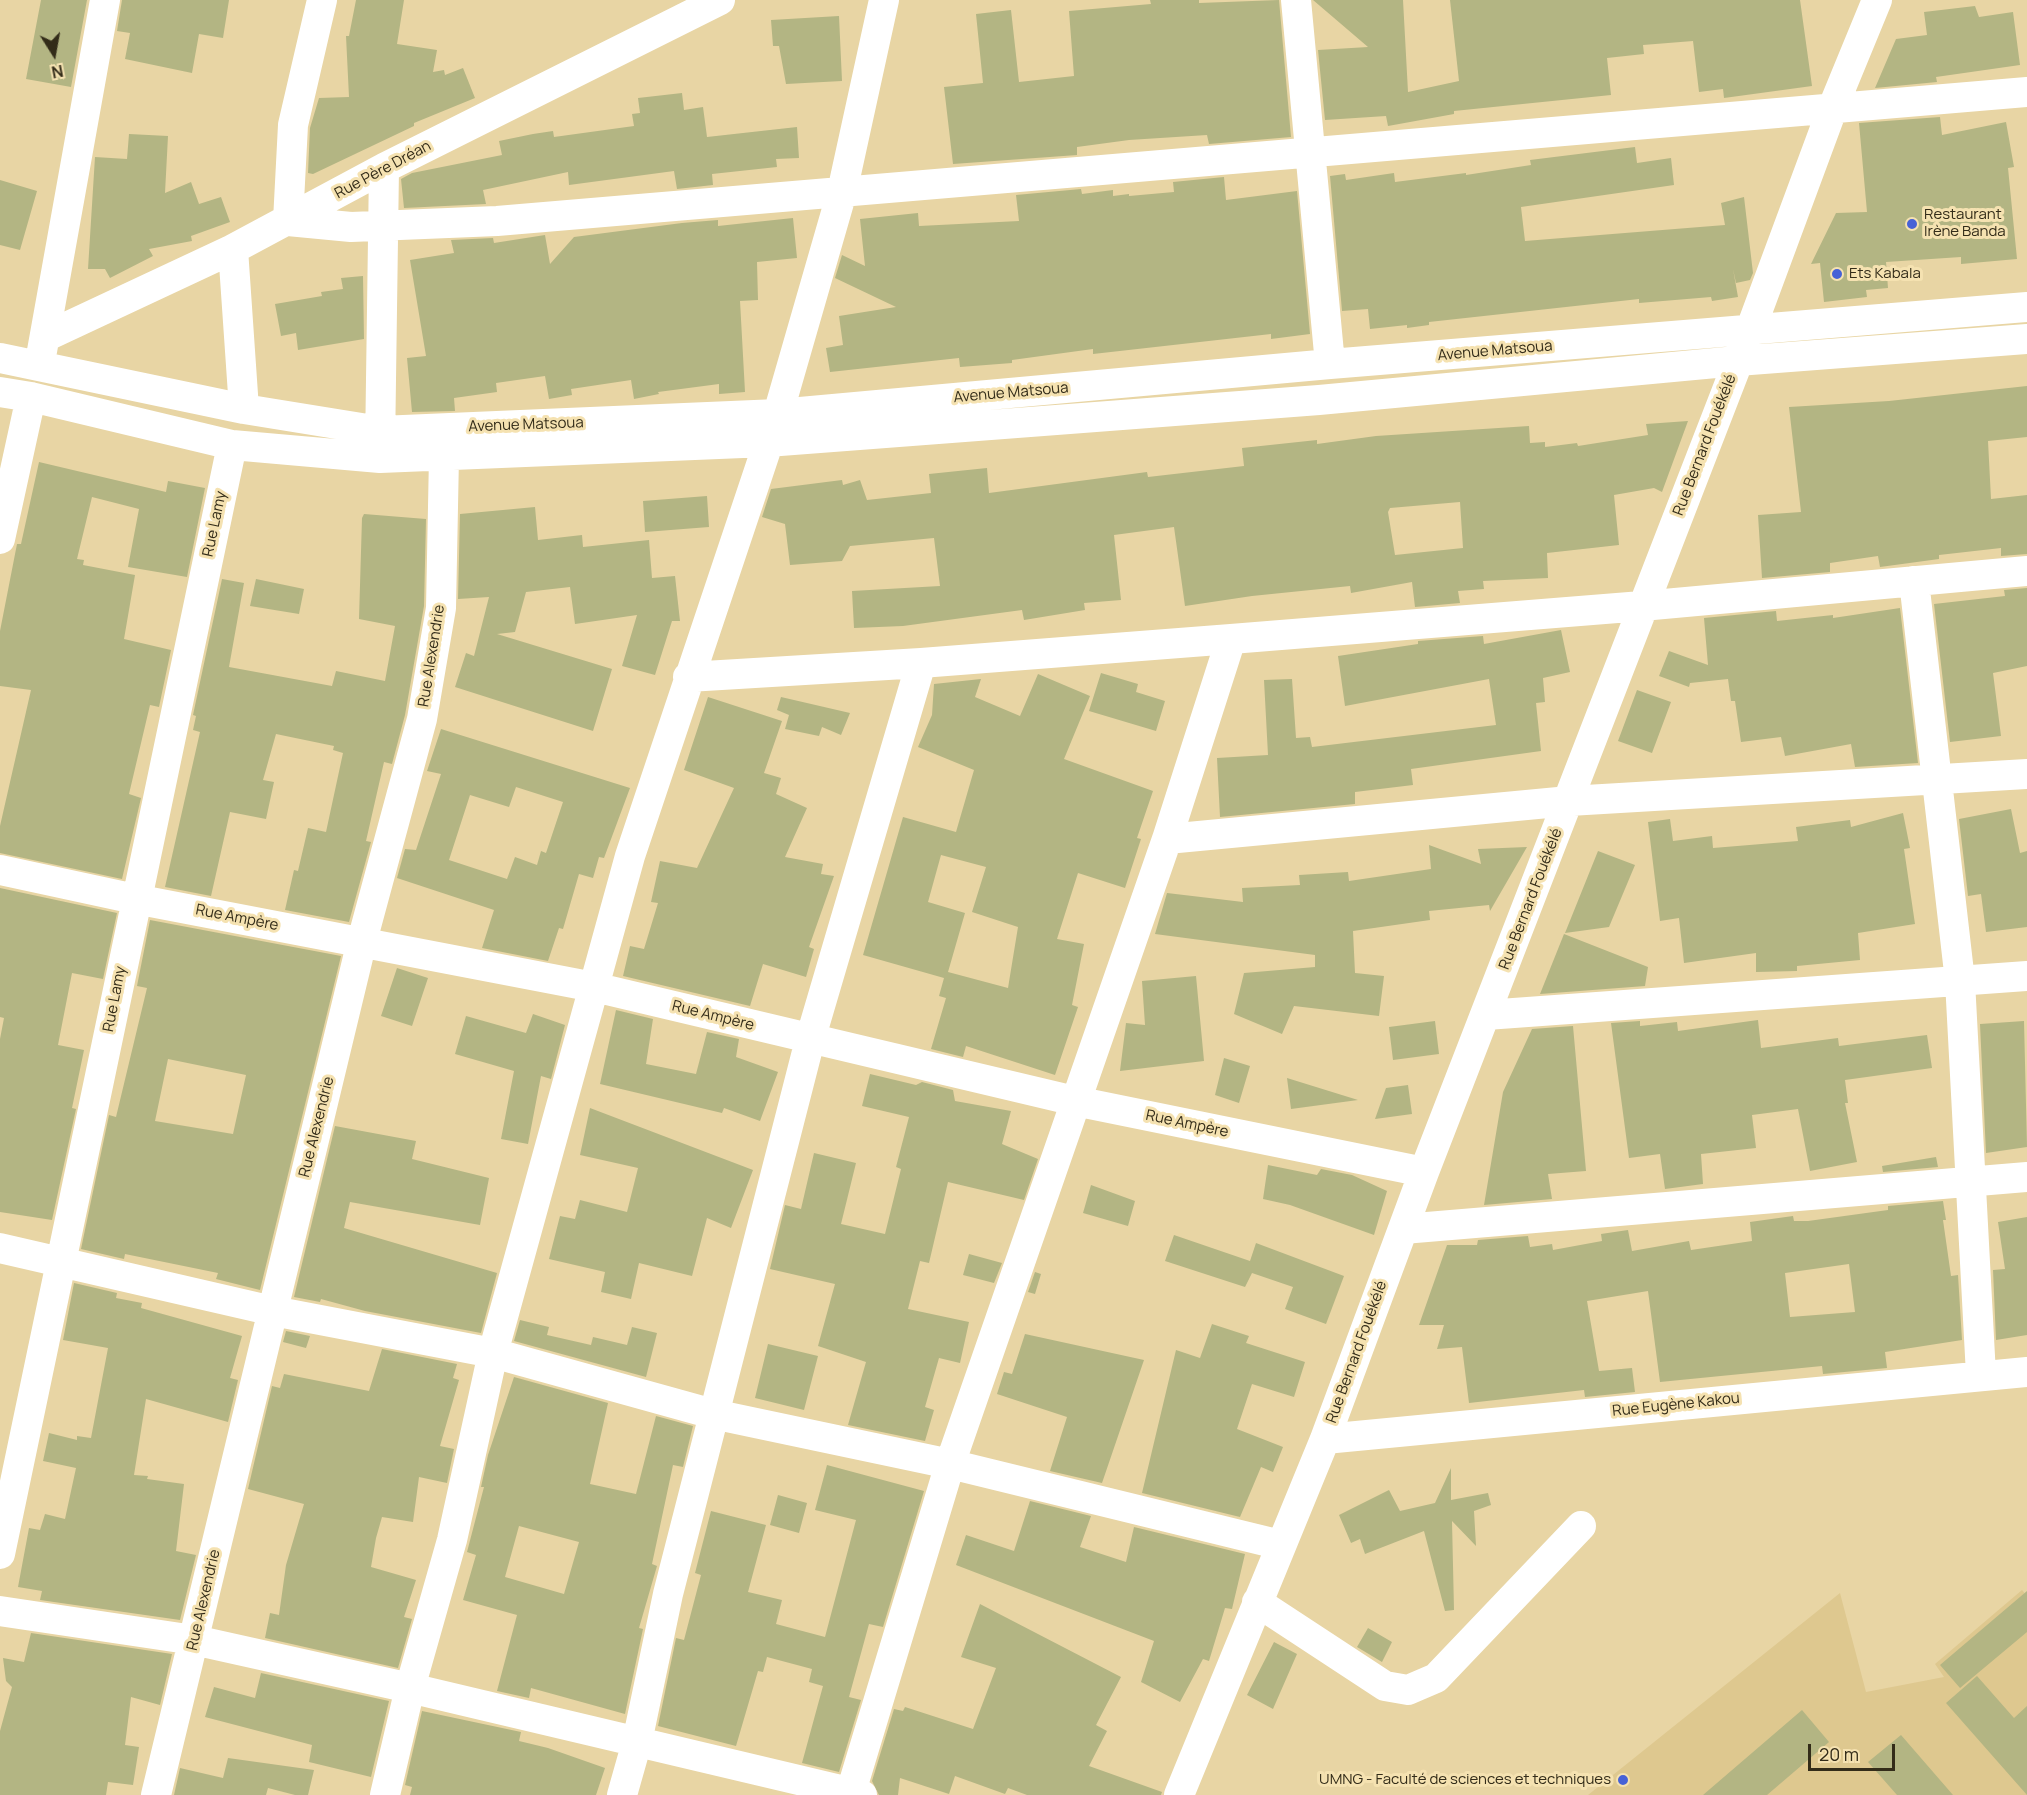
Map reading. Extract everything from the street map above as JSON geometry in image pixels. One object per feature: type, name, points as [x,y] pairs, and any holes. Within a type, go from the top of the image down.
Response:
[{"type":"street","points":[[42,351],[105,0]]},
{"type":"street","points":[[321,0],[293,125],[288,221],[383,228],[497,221],[2027,92]]},
{"type":"street","name":"Rue Père Dréan","points":[[42,351],[384,168],[720,0]]},
{"type":"street","points":[[385,1795],[410,1688],[452,1540],[493,1353],[630,856],[688,677],[778,414],[842,192],[884,0]]},
{"type":"street","points":[[1296,0],[1330,364]]},
{"type":"street","name":"Rue Bernard Fouékélé","points":[[1179,1795],[1325,1439],[1424,1172],[1750,331],[1833,107],[1877,0]]},
{"type":"street","points":[[380,445],[384,168]]},
{"type":"street","points":[[233,249],[244,409]]},
{"type":"street","name":"Avenue Matsoua","points":[[0,392],[31,397],[232,445],[380,445],[778,414],[1330,364],[2027,307]]},
{"type":"street","name":"Avenue Matsoua","points":[[0,358],[42,351],[380,445],[444,456],[767,442],[1318,400],[1737,361],[2027,339]]},
{"type":"street","points":[[0,539],[31,397]]},
{"type":"street","name":"Rue Lamy","points":[[0,1554],[135,899],[232,445]]},
{"type":"street","name":"Rue Alexendrie","points":[[156,1795],[362,941],[422,719],[441,608],[444,456]]},
{"type":"street","points":[[688,677],[921,663],[1230,639],[1642,606],[2027,571]]},
{"type":"street","points":[[1914,581],[1960,981],[1982,1375]]},
{"type":"street","points":[[0,1611],[195,1640],[410,1688],[854,1794],[950,1464],[1167,839],[1230,639]]},
{"type":"street","points":[[622,1795],[637,1742],[668,1594],[810,1040],[921,663]]},
{"type":"street","points":[[1167,839],[1569,801],[2027,774]]},
{"type":"street","name":"Rue Ampère","points":[[0,870],[135,899],[594,987],[1075,1101],[1424,1172]]},
{"type":"street","points":[[1486,1014],[2027,976]]},
{"type":"street","points":[[1403,1229],[2027,1177]]},
{"type":"street","points":[[0,1248],[273,1311],[493,1353],[713,1414],[950,1464],[1281,1545]]},
{"type":"street","name":"Rue Eugène Kakou","points":[[1325,1439],[2027,1372]]},
{"type":"street","points":[[1257,1602],[1385,1686],[1408,1690],[1436,1678],[1581,1526]]},
{"type":"shaded area","points":[[2022,1590],[2027,1596],[2027,1795],[1588,1795],[1840,1593],[1866,1692],[1944,1677],[1935,1664]]},
{"type":"building","points":[[41,0],[87,0],[71,87],[26,79]]},
{"type":"building","points":[[122,0],[229,0],[223,38],[199,34],[192,73],[125,59],[130,33],[117,31]]},
{"type":"building","points":[[356,0],[404,0],[397,44],[437,50],[433,72],[444,70],[445,75],[463,68],[475,98],[414,123],[414,126],[313,174],[308,173],[310,128],[319,98],[349,97],[346,36],[349,36]]},
{"type":"building","points":[[1150,0],[1199,0],[1199,3],[1279,0],[1291,137],[1209,144],[1207,135],[1129,140],[1077,147],[1077,155],[953,164],[944,87],[983,83],[976,14],[1011,10],[1019,82],[1074,76],[1069,11],[1151,4]]},
{"type":"building","points":[[1313,0],[1403,0],[1408,92],[1459,81],[1450,0],[1800,0],[1812,86],[1724,98],[1723,89],[1699,92],[1693,41],[1643,45],[1644,54],[1607,58],[1611,95],[1454,111],[1454,114],[1388,126],[1386,116],[1325,120],[1318,50],[1368,47]]},
{"type":"building","points":[[1975,6],[1979,17],[2013,12],[2020,65],[1936,77],[1937,82],[1875,88],[1896,39],[1927,35],[1924,12]]},
{"type":"building","points":[[839,16],[842,81],[786,84],[779,46],[773,46],[771,20]]},
{"type":"building","points":[[682,93],[684,110],[703,107],[707,137],[797,127],[799,158],[776,159],[777,167],[712,174],[713,185],[677,189],[674,171],[569,185],[568,172],[483,190],[486,204],[404,208],[401,179],[412,173],[502,155],[499,141],[553,131],[554,137],[634,126],[632,114],[640,113],[638,98]]},
{"type":"building","points":[[1940,117],[1942,135],[2006,122],[2014,167],[2008,168],[2017,259],[1961,264],[1961,257],[1886,262],[1888,288],[1866,290],[1867,297],[1824,302],[1820,263],[1811,264],[1836,213],[1867,212],[1859,123]]},
{"type":"building","points":[[129,134],[168,136],[165,193],[191,182],[199,204],[221,197],[230,222],[191,236],[192,241],[149,249],[153,256],[110,278],[105,269],[88,269],[95,157],[127,159]]},
{"type":"building","points":[[1635,147],[1637,163],[1671,158],[1674,185],[1521,207],[1525,241],[1725,225],[1721,203],[1744,197],[1753,273],[1750,280],[1736,283],[1733,269],[1738,297],[1712,301],[1711,297],[1639,303],[1639,299],[1429,322],[1429,325],[1407,328],[1407,325],[1370,329],[1368,309],[1342,311],[1330,176],[1345,174],[1346,180],[1394,173],[1395,182],[1466,173],[1466,175],[1531,165],[1530,160]]},
{"type":"building","points":[[1224,177],[1226,200],[1297,191],[1310,334],[1271,339],[1271,334],[1093,354],[1093,349],[1012,360],[1012,363],[960,367],[959,358],[830,372],[826,348],[843,345],[839,316],[896,307],[835,278],[842,255],[865,266],[860,219],[918,213],[919,226],[1019,221],[1016,195],[1081,189],[1082,194],[1113,190],[1113,196],[1129,194],[1129,196],[1174,192],[1173,182]]},
{"type":"building","points":[[0,180],[37,191],[20,250],[0,245]]},
{"type":"building","points":[[793,218],[797,258],[757,262],[758,300],[740,301],[745,392],[719,394],[719,384],[658,392],[659,394],[634,399],[631,380],[571,389],[572,395],[549,399],[545,376],[496,383],[497,392],[454,398],[455,411],[412,412],[407,358],[426,356],[410,260],[454,253],[451,240],[493,238],[494,243],[545,235],[550,264],[574,237],[682,223],[718,220],[718,226]]},
{"type":"building","points":[[363,276],[364,339],[298,350],[296,333],[281,336],[275,304],[322,296],[321,292],[343,289],[341,278]]},
{"type":"building","points":[[2027,386],[2027,437],[1988,441],[1991,499],[2027,495],[2027,554],[2001,556],[2001,548],[1939,555],[1939,559],[1880,567],[1878,556],[1830,563],[1830,572],[1762,578],[1758,515],[1801,512],[1789,407],[1889,401]]},
{"type":"building","points":[[1688,421],[1662,492],[1654,488],[1614,495],[1619,545],[1547,553],[1548,578],[1483,581],[1484,589],[1458,591],[1460,603],[1415,607],[1412,582],[1351,593],[1350,586],[1252,596],[1185,606],[1174,527],[1114,535],[1121,600],[1084,603],[1085,610],[1024,620],[1022,610],[903,626],[854,628],[852,591],[940,586],[934,538],[850,546],[842,561],[790,565],[785,524],[762,517],[771,489],[842,480],[843,485],[860,480],[867,500],[931,493],[929,474],[987,468],[989,493],[1147,472],[1148,477],[1244,466],[1242,448],[1317,440],[1317,444],[1376,436],[1529,426],[1530,443],[1545,442],[1545,447],[1577,443],[1578,446],[1648,435],[1646,424]],"holes":[[[1460,502],[1463,548],[1395,555],[1388,512],[1390,508]]]},
{"type":"building","points":[[39,462],[166,492],[168,481],[205,488],[187,577],[128,567],[139,509],[92,497],[77,559],[84,560],[83,565],[135,575],[124,639],[171,650],[159,707],[150,705],[129,794],[141,798],[122,879],[0,853],[0,826],[31,690],[0,686],[0,631],[17,544],[21,544]]},
{"type":"building","points":[[707,496],[709,527],[645,532],[643,501]]},
{"type":"building","points":[[535,507],[538,540],[582,535],[583,547],[649,540],[652,578],[675,576],[680,621],[672,621],[655,675],[622,666],[637,615],[575,624],[570,587],[526,592],[515,632],[497,634],[612,669],[593,731],[455,687],[466,653],[474,656],[489,597],[458,599],[460,514]]},
{"type":"building","points":[[364,514],[426,519],[424,606],[405,715],[392,764],[384,762],[366,841],[371,842],[349,922],[285,910],[294,870],[298,871],[308,828],[326,832],[343,753],[333,750],[334,746],[276,734],[263,780],[274,782],[266,819],[230,812],[211,896],[165,887],[200,732],[193,730],[196,716],[193,715],[222,579],[244,583],[229,667],[332,686],[336,671],[385,681],[395,626],[359,619],[362,518]]},
{"type":"building","points":[[256,579],[304,589],[299,614],[250,606]]},
{"type":"building","points":[[2027,588],[2027,666],[1993,673],[2001,736],[1950,742],[1934,604],[2005,596],[2004,590]]},
{"type":"building","points":[[1900,608],[1918,763],[1855,767],[1851,744],[1785,756],[1781,737],[1741,742],[1735,701],[1731,701],[1728,679],[1690,683],[1689,687],[1659,676],[1669,651],[1708,665],[1704,618],[1776,611],[1777,621],[1833,615],[1833,618]]},
{"type":"building","points":[[1561,630],[1570,672],[1543,678],[1545,702],[1536,703],[1541,751],[1411,769],[1413,785],[1355,792],[1355,804],[1220,817],[1217,758],[1268,755],[1264,680],[1292,679],[1296,738],[1310,737],[1312,747],[1496,725],[1489,679],[1345,706],[1338,656],[1418,644],[1418,641],[1483,636],[1484,644]]},
{"type":"building","points":[[1101,673],[1138,684],[1136,692],[1165,701],[1156,731],[1089,711]]},
{"type":"building","points":[[1038,674],[1090,696],[1064,759],[1153,791],[1137,838],[1141,839],[1125,888],[1078,873],[1057,939],[1084,944],[1072,1005],[1078,1007],[1055,1075],[966,1046],[963,1057],[931,1049],[946,998],[939,996],[944,978],[863,955],[903,817],[956,832],[974,770],[918,747],[932,715],[934,684],[981,679],[975,697],[1020,716]],"holes":[[[941,855],[986,867],[972,912],[1018,927],[1008,988],[948,972],[965,913],[928,902]]]},
{"type":"building","points":[[1637,690],[1671,702],[1652,753],[1618,741]]},
{"type":"building","points":[[708,697],[782,721],[764,773],[781,778],[776,794],[807,808],[785,857],[823,864],[821,874],[834,876],[809,947],[814,949],[806,977],[763,964],[750,1006],[623,976],[630,946],[644,949],[658,903],[651,902],[660,861],[697,868],[734,788],[684,770]]},
{"type":"building","points":[[781,697],[850,713],[841,735],[822,727],[819,736],[785,729],[789,715],[777,710]]},
{"type":"building","points":[[441,729],[630,788],[604,858],[599,857],[593,878],[579,874],[563,929],[559,928],[548,961],[482,948],[494,910],[397,878],[405,849],[416,850],[441,774],[427,771]],"holes":[[[516,787],[563,802],[546,853],[541,851],[537,865],[515,857],[507,879],[449,860],[470,795],[509,807]]]},
{"type":"building","points":[[2011,809],[2020,853],[2027,851],[2027,927],[1986,932],[1981,894],[1968,896],[1959,819]]},
{"type":"building","points":[[1903,813],[1910,848],[1904,849],[1915,924],[1858,933],[1860,960],[1797,966],[1797,971],[1756,972],[1756,953],[1684,963],[1679,918],[1660,921],[1648,822],[1670,819],[1673,841],[1712,836],[1713,848],[1798,841],[1796,827],[1850,820],[1851,827]]},
{"type":"building","points":[[1429,845],[1481,864],[1478,849],[1527,847],[1490,911],[1489,905],[1429,911],[1430,920],[1353,931],[1355,973],[1384,976],[1379,1016],[1294,1006],[1282,1034],[1234,1014],[1244,973],[1315,967],[1315,955],[1155,934],[1167,893],[1243,902],[1242,888],[1300,885],[1299,875],[1348,872],[1349,881],[1431,869]]},
{"type":"building","points":[[1598,851],[1635,865],[1609,927],[1565,933]]},
{"type":"building","points":[[0,888],[117,913],[103,979],[72,973],[58,1045],[84,1050],[72,1108],[76,1109],[52,1220],[0,1212],[0,1039],[4,1018],[0,1017]]},
{"type":"building","points":[[150,920],[341,956],[260,1290],[216,1279],[218,1273],[125,1254],[124,1259],[81,1249],[109,1115],[116,1117],[147,988],[137,986]],"holes":[[[168,1059],[246,1075],[233,1134],[155,1121]]]},
{"type":"building","points":[[1564,934],[1648,967],[1645,986],[1540,994]]},
{"type":"building","points":[[397,968],[428,978],[412,1026],[381,1016]]},
{"type":"building","points":[[1196,976],[1204,1061],[1120,1071],[1126,1023],[1145,1025],[1142,981]]},
{"type":"building","points":[[616,1010],[653,1019],[646,1064],[696,1074],[707,1032],[739,1039],[736,1057],[778,1072],[760,1121],[724,1108],[722,1113],[600,1084]]},
{"type":"building","points":[[533,1014],[565,1025],[551,1079],[541,1076],[528,1144],[501,1139],[514,1071],[455,1054],[466,1016],[526,1033]]},
{"type":"building","points":[[1758,1020],[1761,1048],[1838,1038],[1839,1046],[1927,1035],[1932,1068],[1845,1080],[1848,1103],[1845,1103],[1857,1162],[1810,1171],[1798,1109],[1752,1115],[1756,1148],[1701,1154],[1703,1184],[1665,1189],[1660,1154],[1629,1158],[1611,1023],[1640,1021],[1640,1026],[1677,1022],[1678,1031]]},
{"type":"building","points":[[1435,1021],[1439,1054],[1393,1060],[1389,1027]]},
{"type":"building","points":[[2024,1021],[2027,1147],[1986,1153],[1980,1024]]},
{"type":"building","points":[[1573,1026],[1586,1171],[1548,1174],[1552,1199],[1484,1205],[1503,1092],[1532,1029]]},
{"type":"building","points":[[1224,1058],[1250,1066],[1239,1103],[1215,1095]]},
{"type":"building","points":[[870,1074],[916,1085],[922,1082],[953,1090],[955,1101],[1011,1111],[1002,1144],[1038,1159],[1024,1200],[948,1182],[929,1263],[920,1261],[908,1309],[969,1322],[960,1363],[939,1358],[925,1407],[934,1410],[925,1441],[848,1425],[866,1362],[818,1346],[835,1284],[770,1269],[785,1205],[801,1209],[814,1153],[856,1163],[841,1224],[885,1234],[901,1169],[896,1167],[909,1117],[862,1106]]},
{"type":"building","points":[[1287,1078],[1358,1100],[1291,1109]]},
{"type":"building","points":[[1408,1085],[1412,1114],[1375,1119],[1386,1088]]},
{"type":"building","points":[[590,1108],[753,1170],[731,1228],[707,1218],[692,1276],[639,1263],[631,1299],[601,1292],[605,1272],[549,1259],[560,1216],[575,1219],[580,1200],[627,1212],[638,1168],[580,1155]]},
{"type":"building","points":[[335,1126],[416,1141],[412,1159],[489,1178],[480,1225],[350,1202],[344,1228],[497,1273],[481,1333],[365,1311],[321,1299],[320,1302],[294,1297]]},
{"type":"building","points":[[1936,1157],[1938,1167],[1883,1172],[1882,1166]]},
{"type":"building","points":[[1268,1165],[1317,1175],[1321,1169],[1352,1175],[1387,1191],[1374,1235],[1290,1205],[1263,1199]]},
{"type":"building","points":[[1091,1185],[1135,1201],[1128,1226],[1083,1213]]},
{"type":"building","points":[[1943,1201],[1946,1220],[1943,1220],[1951,1276],[1958,1275],[1962,1340],[1885,1352],[1887,1368],[1823,1374],[1822,1366],[1660,1382],[1648,1291],[1587,1301],[1599,1371],[1632,1368],[1635,1392],[1585,1397],[1584,1390],[1469,1403],[1462,1347],[1437,1349],[1444,1325],[1419,1325],[1447,1245],[1477,1245],[1478,1240],[1528,1236],[1530,1247],[1552,1244],[1553,1250],[1602,1241],[1601,1234],[1628,1230],[1632,1251],[1689,1241],[1691,1250],[1752,1241],[1750,1222],[1793,1216],[1794,1221],[1808,1221],[1888,1210],[1888,1206]],"holes":[[[1849,1264],[1855,1312],[1790,1317],[1785,1273]]]},
{"type":"building","points":[[2027,1217],[2027,1335],[1996,1340],[1993,1270],[2005,1269],[1998,1222]]},
{"type":"building","points":[[1174,1235],[1250,1261],[1256,1243],[1344,1276],[1326,1324],[1285,1309],[1293,1287],[1252,1273],[1245,1287],[1165,1261]]},
{"type":"building","points":[[969,1254],[1002,1263],[994,1283],[963,1275]]},
{"type":"building","points":[[1035,1272],[1041,1274],[1035,1294],[1028,1292]]},
{"type":"building","points":[[74,1283],[117,1293],[116,1298],[142,1303],[141,1308],[242,1336],[230,1378],[238,1380],[228,1422],[146,1399],[134,1475],[184,1484],[176,1551],[196,1555],[180,1620],[40,1600],[42,1591],[18,1587],[29,1528],[40,1530],[45,1514],[65,1519],[76,1468],[43,1461],[49,1433],[77,1440],[77,1436],[91,1438],[108,1348],[63,1340]]},
{"type":"building","points":[[520,1320],[549,1327],[547,1335],[591,1345],[593,1337],[627,1345],[632,1327],[657,1333],[646,1377],[514,1341]]},
{"type":"building","points":[[1212,1324],[1249,1336],[1246,1343],[1305,1362],[1294,1397],[1252,1384],[1237,1429],[1283,1447],[1273,1472],[1261,1467],[1240,1517],[1142,1493],[1176,1350],[1200,1358]]},
{"type":"building","points":[[286,1331],[310,1336],[306,1348],[283,1342]]},
{"type":"building","points":[[1025,1334],[1144,1360],[1102,1483],[1050,1471],[1067,1417],[997,1394],[1004,1372],[1012,1374]]},
{"type":"building","points":[[768,1344],[818,1356],[804,1410],[755,1398]]},
{"type":"building","points":[[382,1349],[457,1364],[453,1378],[459,1380],[440,1446],[454,1449],[447,1483],[419,1477],[413,1522],[382,1517],[376,1538],[371,1567],[416,1580],[404,1617],[412,1619],[398,1668],[265,1638],[270,1613],[279,1615],[286,1565],[304,1504],[248,1489],[272,1386],[280,1388],[284,1374],[369,1391]]},
{"type":"building","points":[[514,1377],[608,1403],[590,1484],[636,1494],[656,1416],[693,1426],[683,1467],[673,1465],[652,1564],[657,1566],[639,1628],[643,1629],[625,1714],[531,1688],[529,1698],[497,1691],[517,1615],[463,1600],[476,1555],[467,1552],[484,1487],[481,1487],[488,1455]],"holes":[[[519,1526],[579,1542],[564,1594],[505,1577]]]},
{"type":"building","points":[[827,1465],[924,1491],[883,1627],[869,1624],[849,1697],[861,1700],[839,1772],[802,1763],[823,1686],[809,1682],[812,1669],[767,1657],[763,1672],[758,1671],[736,1746],[658,1726],[676,1638],[684,1640],[701,1575],[695,1573],[711,1511],[766,1525],[748,1592],[782,1600],[776,1624],[825,1637],[856,1520],[815,1510]]},
{"type":"building","points":[[1451,1468],[1451,1500],[1488,1493],[1491,1505],[1474,1511],[1476,1546],[1452,1521],[1454,1610],[1445,1611],[1424,1531],[1365,1554],[1360,1539],[1351,1543],[1339,1515],[1389,1490],[1400,1511],[1435,1503]]},
{"type":"building","points":[[778,1495],[807,1503],[799,1533],[770,1525]]},
{"type":"building","points":[[1030,1501],[1091,1516],[1080,1547],[1126,1562],[1134,1527],[1245,1554],[1232,1609],[1225,1608],[1209,1661],[1203,1659],[1180,1702],[1141,1682],[1154,1641],[956,1565],[966,1535],[1014,1551]]},
{"type":"building","points":[[2027,1591],[2027,1632],[1960,1688],[1940,1665]]},
{"type":"building","points":[[980,1604],[1121,1677],[1096,1725],[1107,1731],[1089,1766],[1162,1792],[1161,1795],[1027,1795],[1008,1788],[1005,1794],[955,1776],[949,1794],[900,1778],[898,1795],[879,1795],[872,1781],[894,1709],[903,1711],[905,1707],[973,1729],[996,1668],[961,1657]]},
{"type":"building","points":[[1368,1628],[1392,1642],[1382,1662],[1357,1647]]},
{"type":"building","points":[[31,1633],[172,1654],[160,1705],[131,1697],[125,1745],[139,1747],[133,1785],[108,1782],[106,1795],[0,1795],[0,1731],[12,1687],[6,1681],[3,1658],[24,1662]]},
{"type":"building","points":[[1274,1642],[1297,1654],[1273,1709],[1247,1695]]},
{"type":"building","points":[[261,1673],[389,1701],[371,1777],[309,1762],[312,1745],[205,1717],[214,1687],[255,1698]]},
{"type":"building","points":[[1977,1676],[2014,1718],[2027,1706],[2027,1795],[1946,1703]]},
{"type":"building","points":[[1802,1710],[1829,1742],[1767,1795],[1703,1795]]},
{"type":"building","points":[[422,1711],[521,1732],[519,1741],[548,1748],[605,1768],[596,1795],[410,1795],[412,1787],[405,1785]]},
{"type":"building","points":[[1901,1735],[1953,1795],[1897,1795],[1868,1762]]},
{"type":"building","points":[[228,1758],[314,1770],[308,1795],[295,1795],[268,1788],[266,1795],[174,1795],[180,1768],[223,1778]]},
{"type":"place","name":"Restaurant Irène Banda","points":[[1912,224]]},
{"type":"place","name":"Ets Kabala","points":[[1837,274]]},
{"type":"place","name":"UMNG - Faculté de sciences et techniques","points":[[1623,1780]]}]
